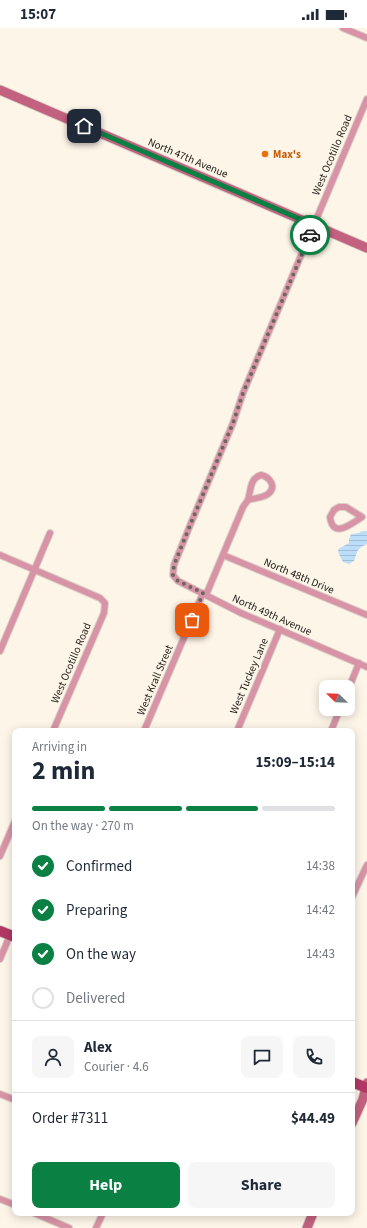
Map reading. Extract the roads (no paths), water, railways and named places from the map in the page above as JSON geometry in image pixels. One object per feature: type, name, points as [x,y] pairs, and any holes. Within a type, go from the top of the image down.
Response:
[{"type":"main road","points":[[0,931],[12,936]]},
{"type":"main road","points":[[355,1083],[367,1086]]},
{"type":"street","points":[[343,28],[367,38]]},
{"type":"street","name":"North 47th Avenue","points":[[0,90],[367,248]]},
{"type":"street","name":"West Ocotillo Road","points":[[173,575],[174,565],[233,423],[243,393],[367,99]]},
{"type":"street","name":"West Krall Street","points":[[145,728],[248,500],[252,482],[255,478],[264,475],[269,479],[272,486],[271,491],[268,494],[248,500]]},
{"type":"street","points":[[342,506],[364,518],[346,528],[340,529],[332,524],[330,517],[334,510],[342,506]]},
{"type":"street","points":[[0,651],[50,533]]},
{"type":"street","points":[[0,555],[34,570]]},
{"type":"street","name":"North 48th Drive","points":[[223,555],[367,615]]},
{"type":"street","name":"West Ocotillo Road","points":[[34,570],[100,598],[105,603],[104,613],[54,728]]},
{"type":"street","name":"North 49th Avenue","points":[[173,575],[178,581],[241,613],[367,667]]},
{"type":"street","name":"West Tuckey Lane","points":[[238,728],[280,629]]},
{"type":"street","points":[[352,680],[359,663]]},
{"type":"street","points":[[331,728],[337,716]]},
{"type":"street","points":[[0,856],[12,828]]},
{"type":"street","points":[[355,891],[367,865]]},
{"type":"street","points":[[0,959],[12,938]]},
{"type":"street","points":[[355,1116],[367,1086]]},
{"type":"street","points":[[0,1094],[12,1099]]},
{"type":"street","points":[[0,1199],[12,1204]]},
{"type":"street","points":[[41,1216],[69,1228]]},
{"type":"street","points":[[96,1228],[102,1216]]},
{"type":"street","points":[[307,1228],[312,1216]]},
{"type":"water","points":[[367,531],[367,544],[359,549],[354,561],[349,564],[343,562],[338,550],[349,543],[351,534]]},
{"type":"place","name":"Max's","points":[[265,154]]}]
